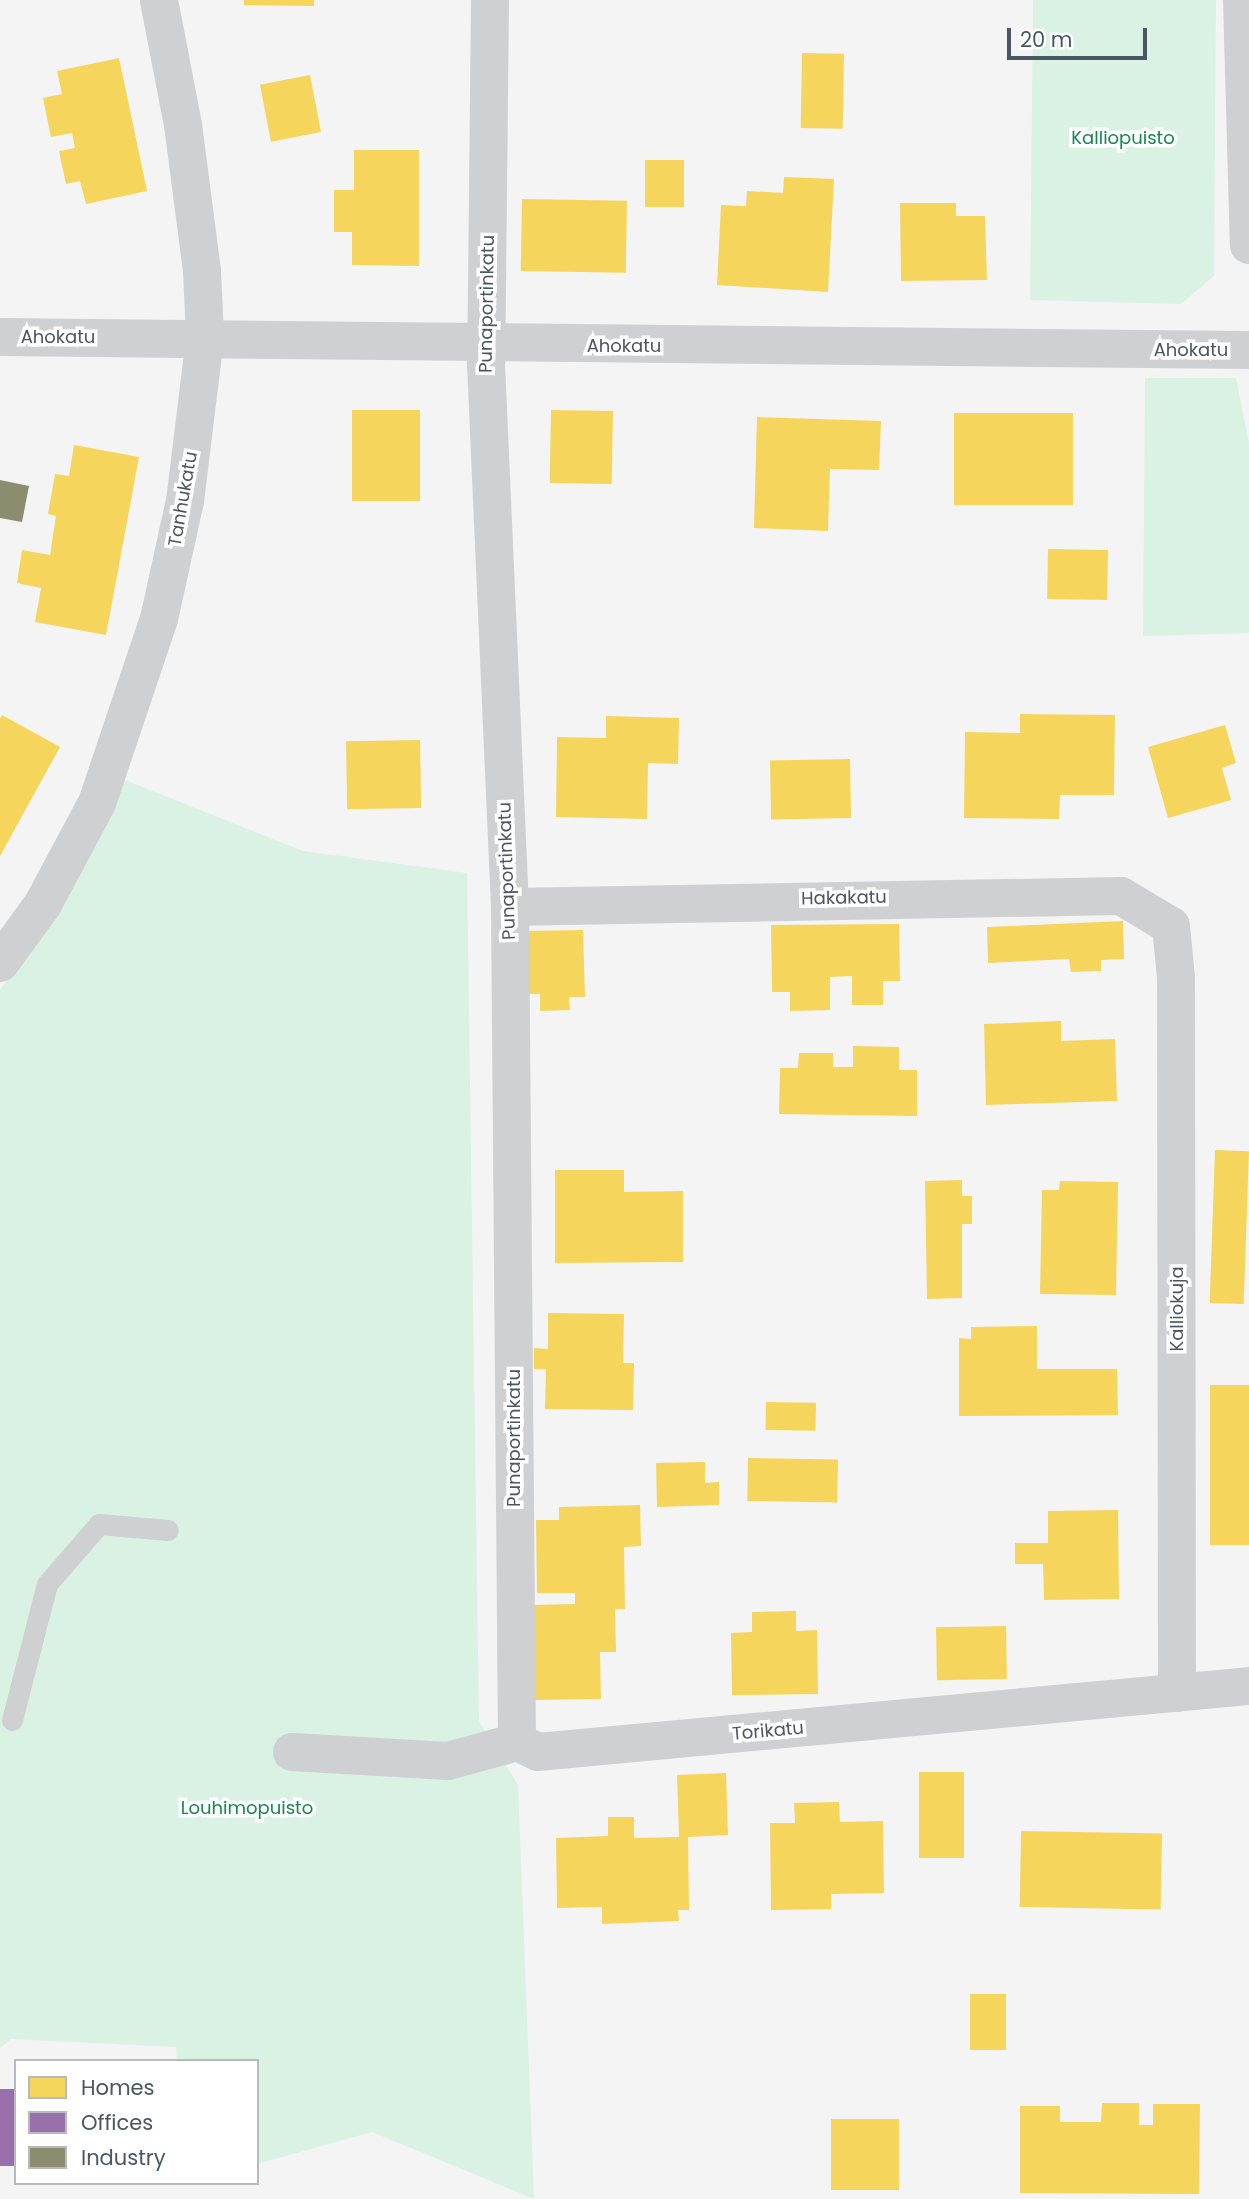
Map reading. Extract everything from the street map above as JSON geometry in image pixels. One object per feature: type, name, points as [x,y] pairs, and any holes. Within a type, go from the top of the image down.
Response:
[{"type":"street","name":"Tanhukatu","points":[[0,963],[43,904],[97,803],[159,619],[185,501],[205,337],[202,271],[183,125],[159,0]]},
{"type":"street","name":"Punaportinkatu","points":[[490,0],[487,345],[509,907],[517,1742]]},
{"type":"street","points":[[1242,0],[1249,245]]},
{"type":"street","name":"Ahokatu","points":[[0,337],[205,337],[487,345],[1249,350]]},
{"type":"street","name":"Hakakatu","points":[[509,907],[1109,896],[1121,897],[1171,926]]},
{"type":"street","name":"Kalliokuja","points":[[1171,926],[1176,978],[1177,1693]]},
{"type":"street","name":"Torikatu","points":[[517,1742],[538,1752],[1249,1686]]},
{"type":"street","points":[[292,1752],[449,1761],[517,1742]]},
{"type":"lane","points":[[12,1720],[47,1584],[99,1524],[168,1530]]},
{"type":"green space","name":"Kalliopuisto","points":[[1033,0],[1216,0],[1214,276],[1181,304],[1030,300]]},
{"type":"green space","points":[[1145,378],[1236,378],[1249,444],[1249,633],[1143,636]]},
{"type":"green space","name":"Louhimopuisto","points":[[120,778],[303,851],[467,873],[479,1721],[518,1785],[534,2199],[372,2132],[259,2163],[259,2059],[177,2059],[176,2047],[11,2039],[0,2048],[0,990],[99,841]]},
{"type":"building: Homes","points":[[244,0],[314,0],[314,6],[244,5]]},
{"type":"building: Homes","points":[[802,53],[844,54],[843,129],[801,128]]},
{"type":"building: Homes","points":[[119,58],[147,191],[86,204],[80,181],[66,184],[59,151],[75,148],[72,133],[51,137],[43,98],[62,94],[57,71]]},
{"type":"building: Homes","points":[[310,75],[321,132],[271,142],[260,85]]},
{"type":"building: Homes","points":[[354,150],[419,150],[419,266],[352,265],[352,232],[334,232],[334,190],[354,190]]},
{"type":"building: Homes","points":[[645,160],[684,160],[684,207],[645,207]]},
{"type":"building: Homes","points":[[784,177],[834,179],[828,292],[717,285],[721,205],[746,206],[747,191],[783,193]]},
{"type":"building: Homes","points":[[522,199],[627,201],[626,273],[521,271]]},
{"type":"building: Homes","points":[[900,203],[956,203],[956,216],[985,216],[987,280],[901,281]]},
{"type":"building: Homes","points":[[352,410],[420,410],[420,501],[352,501]]},
{"type":"building: Homes","points":[[551,410],[613,411],[612,484],[550,483]]},
{"type":"building: Homes","points":[[954,413],[1073,413],[1073,505],[954,505]]},
{"type":"building: Homes","points":[[757,417],[881,421],[879,470],[830,469],[828,531],[754,528]]},
{"type":"building: Homes","points":[[74,445],[139,457],[106,635],[35,622],[41,588],[17,583],[22,550],[50,555],[56,516],[48,514],[55,474],[69,476]]},
{"type":"building: Homes","points":[[1048,549],[1108,550],[1107,600],[1047,599]]},
{"type":"building: Homes","points":[[1020,714],[1115,715],[1114,795],[1060,795],[1059,819],[964,818],[965,732],[1020,733]]},
{"type":"building: Homes","points":[[2,715],[60,747],[0,856],[0,719]]},
{"type":"building: Homes","points":[[606,716],[679,718],[678,764],[648,763],[647,819],[556,817],[557,737],[606,738]]},
{"type":"building: Homes","points":[[1225,725],[1236,763],[1222,768],[1231,800],[1168,818],[1148,747]]},
{"type":"building: Homes","points":[[420,740],[421,808],[347,809],[346,741]]},
{"type":"building: Homes","points":[[850,759],[851,818],[771,819],[770,760]]},
{"type":"building: Homes","points":[[1123,921],[1124,959],[1101,960],[1101,971],[1071,972],[1069,959],[988,963],[987,927]]},
{"type":"building: Homes","points":[[899,924],[900,981],[883,981],[883,1005],[852,1005],[852,976],[830,977],[830,1010],[790,1011],[790,992],[772,992],[771,925]]},
{"type":"building: Homes","points":[[583,930],[585,997],[569,997],[570,1010],[540,1011],[540,994],[525,994],[524,931]]},
{"type":"building: Homes","points":[[1061,1021],[1061,1041],[1115,1039],[1117,1101],[986,1105],[984,1024]]},
{"type":"building: Homes","points":[[853,1046],[899,1047],[899,1070],[917,1070],[917,1116],[779,1114],[780,1068],[798,1068],[799,1053],[833,1053],[833,1067],[853,1067]]},
{"type":"building: Homes","points":[[1215,1150],[1249,1151],[1244,1304],[1210,1303]]},
{"type":"building: Homes","points":[[555,1170],[624,1170],[624,1192],[683,1191],[683,1262],[555,1263]]},
{"type":"building: Homes","points":[[962,1180],[962,1196],[972,1196],[972,1224],[962,1224],[962,1298],[927,1299],[925,1181]]},
{"type":"building: Homes","points":[[1060,1181],[1118,1182],[1116,1295],[1040,1294],[1042,1190],[1059,1190]]},
{"type":"building: Homes","points":[[548,1313],[624,1314],[623,1363],[634,1363],[633,1410],[545,1409],[546,1369],[534,1369],[534,1348],[548,1349]]},
{"type":"building: Homes","points":[[1037,1326],[1037,1369],[1117,1369],[1118,1415],[959,1416],[959,1338],[971,1339],[971,1327]]},
{"type":"building: Homes","points":[[1210,1385],[1249,1385],[1249,1545],[1210,1545]]},
{"type":"building: Homes","points":[[766,1402],[816,1403],[816,1431],[766,1430]]},
{"type":"building: Homes","points":[[748,1458],[838,1460],[837,1503],[747,1501]]},
{"type":"building: Homes","points":[[705,1462],[705,1483],[719,1482],[719,1505],[657,1507],[656,1463]]},
{"type":"building: Homes","points":[[640,1505],[641,1546],[624,1547],[625,1609],[615,1609],[616,1652],[600,1652],[601,1699],[534,1700],[532,1605],[575,1604],[575,1593],[537,1593],[536,1520],[559,1520],[559,1507]]},
{"type":"building: Homes","points":[[1118,1510],[1119,1599],[1044,1600],[1043,1564],[1015,1564],[1015,1543],[1048,1543],[1048,1511]]},
{"type":"building: Homes","points":[[796,1611],[796,1631],[817,1630],[818,1694],[732,1695],[731,1633],[752,1632],[752,1612]]},
{"type":"building: Homes","points":[[1006,1626],[1007,1679],[937,1680],[936,1627]]},
{"type":"building: Homes","points":[[919,1772],[964,1772],[964,1858],[919,1858]]},
{"type":"building: Homes","points":[[726,1773],[728,1835],[688,1837],[689,1910],[678,1910],[679,1921],[602,1924],[602,1907],[557,1908],[556,1838],[608,1836],[608,1817],[634,1817],[634,1838],[679,1837],[677,1775]]},
{"type":"building: Homes","points":[[839,1802],[840,1822],[883,1821],[884,1893],[831,1894],[831,1909],[771,1910],[770,1823],[795,1823],[794,1803]]},
{"type":"building: Homes","points":[[1021,1831],[1162,1833],[1161,1909],[1020,1907]]},
{"type":"building: Homes","points":[[970,1994],[1006,1994],[1006,2050],[970,2050]]},
{"type":"building: Homes","points":[[1102,2103],[1139,2103],[1139,2125],[1153,2125],[1153,2104],[1200,2104],[1199,2194],[1020,2193],[1020,2106],[1060,2106],[1060,2122],[1101,2122]]},
{"type":"building: Homes","points":[[831,2119],[899,2119],[899,2190],[831,2190]]},
{"type":"building: Offices","points":[[0,2089],[14,2089],[14,2166],[0,2166]]},
{"type":"building: Industry","points":[[0,480],[29,486],[22,522],[0,518]]}]
